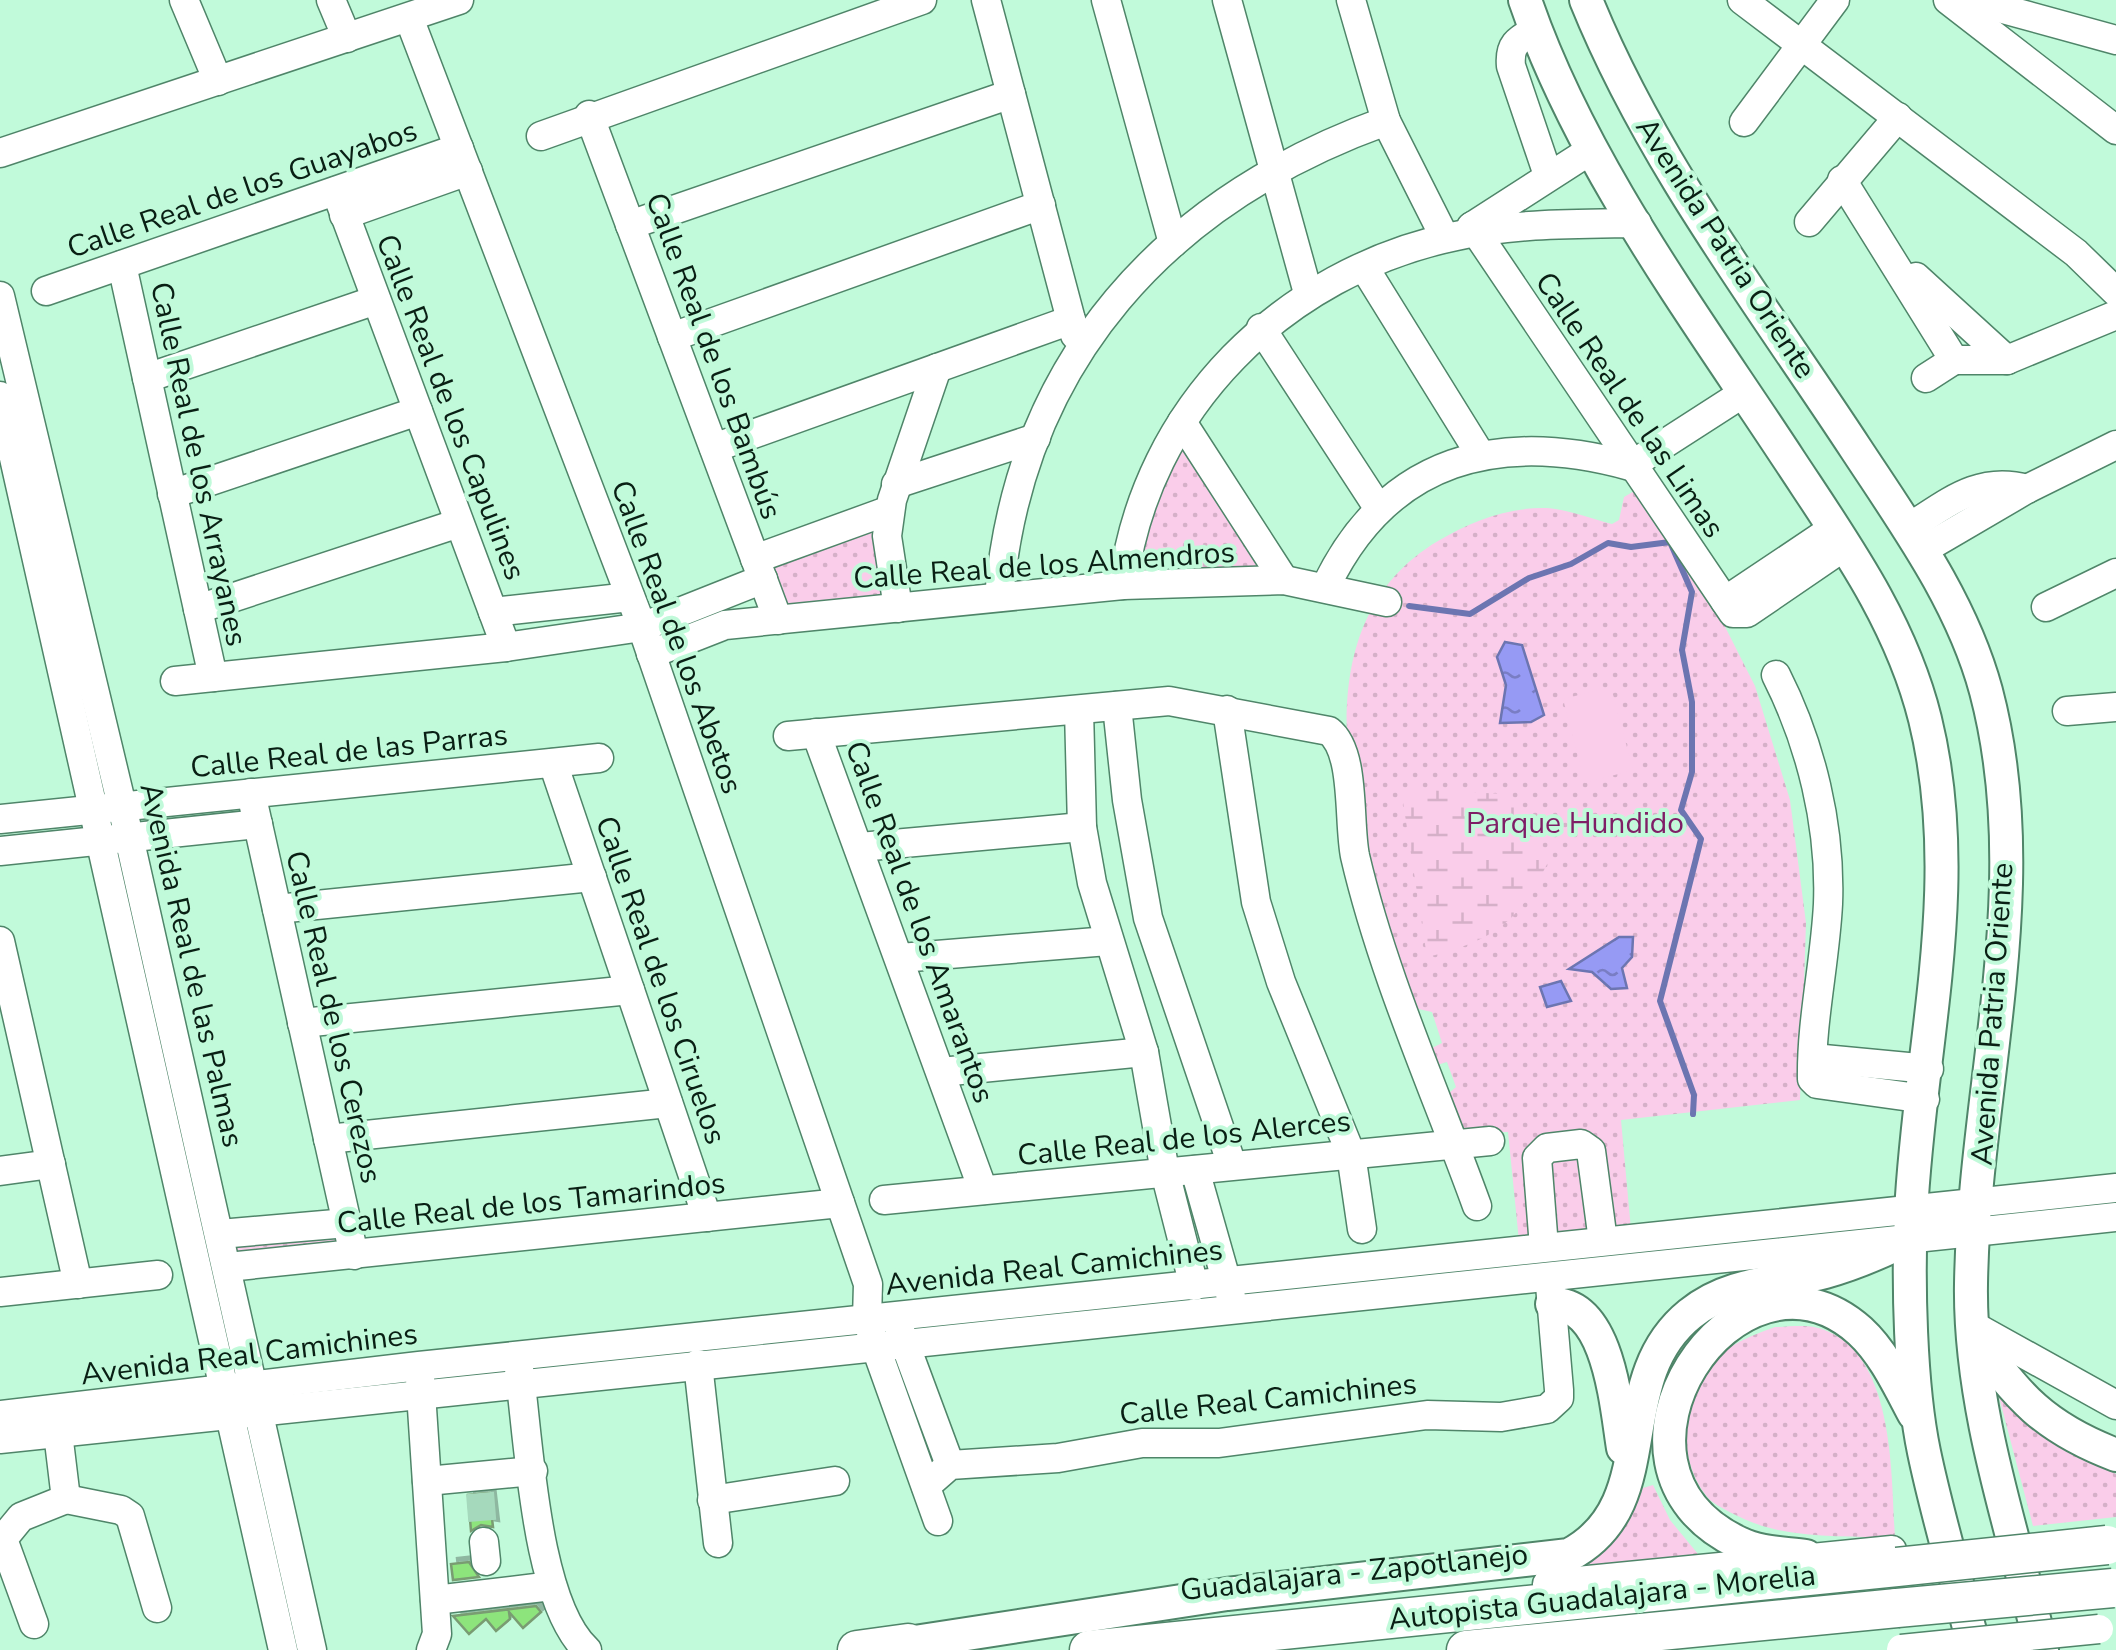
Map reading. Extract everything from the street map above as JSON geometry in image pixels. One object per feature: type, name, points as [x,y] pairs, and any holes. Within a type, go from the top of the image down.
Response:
[{"type":"highway","name":"Autopista Guadalajara - Morelia","points":[[1088,1650],[1905,1557],[2113,1539]]},
{"type":"highway","name":"Autopista Guadalajara - Morelia","points":[[1466,1650],[2114,1588]]},
{"type":"highway","points":[[857,1650],[908,1643]]},
{"type":"main road","name":"Avenida Patria Oriente","points":[[1586,0],[1612,66],[1682,184],[1914,540],[1969,639],[1986,693],[2004,820],[2001,970],[1976,1217],[1972,1329],[1979,1391],[2042,1650]]},
{"type":"main road","name":"Avenida Patria Oriente","points":[[1530,15],[1591,150],[1840,537],[1887,614],[1910,668],[1935,771],[1943,880],[1927,1084],[1911,1223],[1920,1425],[1975,1650]]},
{"type":"main road","points":[[908,1643],[1346,1578],[1552,1559],[1588,1545],[1605,1530],[1624,1499],[1647,1376],[1671,1334],[1688,1315],[1734,1289],[1823,1272],[1911,1223],[1976,1217]]},
{"type":"main road","points":[[1551,1290],[1580,1310],[1602,1349],[1628,1477]]},
{"type":"main road","points":[[1806,1556],[1738,1543],[1708,1522],[1683,1488],[1670,1451],[1668,1428],[1678,1390],[1705,1345],[1732,1322],[1764,1309],[1796,1305],[1829,1314],[1860,1331],[1874,1347],[1920,1425]]},
{"type":"main road","points":[[1972,1329],[2012,1390],[2043,1419],[2060,1431],[2116,1455]]},
{"type":"street","points":[[184,0],[218,81]]},
{"type":"street","points":[[331,0],[347,38]]},
{"type":"street","points":[[0,153],[458,0]]},
{"type":"street","points":[[541,136],[590,115],[922,0]]},
{"type":"street","points":[[986,0],[1080,351]]},
{"type":"street","points":[[1106,0],[1173,243]]},
{"type":"street","points":[[1227,0],[1308,293]]},
{"type":"street","name":"Calle Real de las Limas","points":[[1350,0],[1386,122],[1732,608],[1840,537]]},
{"type":"street","points":[[1742,0],[2076,253],[2116,292]]},
{"type":"street","points":[[1744,122],[1835,0]]},
{"type":"street","points":[[1948,0],[2116,129]]},
{"type":"street","points":[[1970,0],[2116,40]]},
{"type":"street","points":[[1530,15],[1510,52],[1510,66],[1529,110],[1548,174]]},
{"type":"street","name":"Calle Real de los Abetos","points":[[409,18],[646,640],[885,1331],[938,1521]]},
{"type":"street","points":[[1529,110],[1563,90]]},
{"type":"street","points":[[630,225],[1011,94]]},
{"type":"street","name":"Calle Real de los Bambús","points":[[590,115],[778,620]]},
{"type":"street","points":[[1809,222],[1898,118]]},
{"type":"street","points":[[999,597],[1005,532],[1036,438],[1080,351],[1108,312],[1173,243],[1274,169],[1386,122]]},
{"type":"street","points":[[1463,233],[1548,174],[1591,150]]},
{"type":"street","name":"Calle Real de los Guayabos","points":[[46,291],[122,265],[340,203],[463,159]]},
{"type":"street","points":[[1842,180],[1892,254],[1954,360]]},
{"type":"street","name":"Calle Real de los Capulines","points":[[340,203],[506,647]]},
{"type":"street","points":[[672,337],[1041,205]]},
{"type":"street","points":[[1124,585],[1139,513],[1182,422],[1206,386],[1260,328],[1308,293],[1364,266],[1463,233],[1527,226],[1637,223]]},
{"type":"street","points":[[1892,254],[2007,360]]},
{"type":"street","name":"Calle Real de los Arrayanes","points":[[122,265],[213,677]]},
{"type":"street","points":[[1364,266],[1480,454]]},
{"type":"street","name":"Avenida Real de las Palmas","points":[[0,296],[107,808],[100,840],[168,1136],[312,1650]]},
{"type":"street","points":[[147,378],[376,300]]},
{"type":"street","points":[[1926,378],[1954,360],[2007,360],[2116,316]]},
{"type":"street","points":[[714,448],[1072,320]]},
{"type":"street","points":[[1260,328],[1378,510]]},
{"type":"street","points":[[898,608],[887,536],[893,497],[937,368]]},
{"type":"street","points":[[1326,586],[1354,537],[1378,510],[1444,468],[1480,454],[1519,448],[1559,450],[1630,466],[1744,392]]},
{"type":"street","name":"Avenida Real de las Palmas","points":[[0,396],[107,808],[129,838],[228,1267],[244,1400],[283,1650]]},
{"type":"street","points":[[172,494],[418,411]]},
{"type":"street","points":[[1182,422],[1284,580]]},
{"type":"street","points":[[175,681],[506,647],[646,640],[759,569],[893,497],[1036,438]]},
{"type":"street","points":[[1914,540],[2116,446]]},
{"type":"street","points":[[198,609],[459,523]]},
{"type":"street","points":[[2046,607],[2116,572]]},
{"type":"street","name":"Calle Real de los Almendros","points":[[646,640],[725,625],[1124,585],[1284,580],[1387,602]]},
{"type":"street","points":[[493,612],[630,598]]},
{"type":"street","points":[[1776,675],[1804,743],[1824,835],[1828,900],[1813,1058],[1927,1084]]},
{"type":"street","points":[[1194,1286],[1164,1172],[1144,1052],[1108,941],[1082,826],[1079,710],[1168,702],[1329,731],[1342,744],[1355,854],[1376,936],[1477,1206]]},
{"type":"street","points":[[1117,706],[1127,800],[1148,918],[1232,1165]]},
{"type":"street","points":[[2067,711],[2116,708]]},
{"type":"street","name":"Calle Real de los Amarantos","points":[[983,1190],[860,847],[802,734],[1079,710]]},
{"type":"street","points":[[1226,710],[1256,902],[1281,982],[1351,1154],[1362,1228]]},
{"type":"street","name":"Calle Real de las Parras","points":[[0,818],[599,758]]},
{"type":"street","name":"Calle Real de los Ciruelos","points":[[553,762],[707,1218]]},
{"type":"street","name":"Calle Real de los Cerezos","points":[[251,793],[354,1255]]},
{"type":"street","points":[[0,851],[258,824]]},
{"type":"street","points":[[860,847],[1082,826]]},
{"type":"street","points":[[277,908],[592,877]]},
{"type":"street","points":[[0,941],[12,1051],[51,1164],[78,1284]]},
{"type":"street","points":[[900,958],[1108,941]]},
{"type":"street","points":[[302,1024],[630,990]]},
{"type":"street","points":[[941,1072],[1144,1052]]},
{"type":"street","points":[[328,1139],[668,1103]]},
{"type":"street","points":[[168,1136],[196,1130]]},
{"type":"street","name":"Calle Real de los Alerces","points":[[884,1200],[1490,1140]]},
{"type":"street","points":[[1544,1247],[1536,1158],[1548,1148],[1582,1144],[1590,1152],[1603,1240]]},
{"type":"street","points":[[0,1170],[51,1164]]},
{"type":"street","points":[[1195,1170],[1230,1295]]},
{"type":"street","points":[[1976,1217],[2116,1188]]},
{"type":"street","name":"Calle Real de los Tamarindos","points":[[228,1267],[840,1203]]},
{"type":"street","points":[[1976,1217],[2116,1217]]},
{"type":"street","name":"Calle Real de los Tamarindos","points":[[220,1234],[347,1223]]},
{"type":"street","name":"Avenida Real Camichines","points":[[0,1439],[244,1400],[1230,1295],[1603,1240],[1911,1223]]},
{"type":"street","name":"Avenida Real Camichines","points":[[519,1370],[698,1364],[885,1331],[1194,1286],[1230,1295],[1551,1290],[1911,1223]]},
{"type":"street","points":[[0,1292],[158,1275]]},
{"type":"street","name":"Calle Real Camichines","points":[[950,1465],[1058,1458],[1142,1443],[1219,1444],[1356,1428],[1427,1415],[1501,1417],[1538,1412],[1559,1398],[1551,1290]]},
{"type":"street","points":[[1972,1329],[2116,1405]]},
{"type":"street","name":"Calle Real de los Abetos","points":[[885,1331],[950,1465]]},
{"type":"street","points":[[698,1364],[718,1544]]},
{"type":"street","points":[[519,1370],[552,1586],[565,1620],[587,1650]]},
{"type":"street","points":[[420,1379],[435,1600],[436,1634],[431,1650]]},
{"type":"street","name":"Avenida Real Camichines","points":[[0,1415],[244,1400]]},
{"type":"street","points":[[58,1432],[66,1499]]},
{"type":"street","points":[[926,1486],[950,1465]]},
{"type":"street","points":[[426,1482],[479,1484],[534,1471]]},
{"type":"street","points":[[712,1500],[834,1480]]},
{"type":"street","points":[[34,1624],[3,1539],[21,1516],[66,1499],[121,1510],[130,1516],[157,1608]]},
{"type":"street","name":"Guadalajara - Zapotlanejo","points":[[908,1643],[1186,1623],[1806,1556],[1905,1557],[2053,1532],[2113,1539]]},
{"type":"street","points":[[435,1600],[487,1570],[552,1586]]},
{"type":"street","points":[[1890,1650],[2112,1628]]},
{"type":"green space","points":[[1182,448],[1271,574],[1132,572],[1165,473]]},
{"type":"green space","name":"Parque Hundido","points":[[1636,490],[1706,589],[1755,686],[1790,800],[1806,923],[1800,1100],[1621,1120],[1631,1230],[1519,1241],[1508,1132],[1462,1133],[1448,1094],[1456,1087],[1447,1062],[1437,1065],[1430,1049],[1442,1043],[1432,1012],[1414,1008],[1375,891],[1348,759],[1348,694],[1360,634],[1389,582],[1438,541],[1489,517],[1532,508],[1562,510],[1612,524],[1619,520],[1624,497]]},
{"type":"green space","points":[[884,517],[891,596],[786,607],[765,561]]},
{"type":"green space","points":[[1611,687],[1633,770],[1585,783],[1563,699]]},
{"type":"green space","points":[[1401,789],[1506,794],[1550,858],[1528,898],[1503,925],[1471,943],[1427,957]]},
{"type":"green space","points":[[343,1228],[346,1250],[231,1263],[226,1238]]},
{"type":"green space","points":[[1775,1327],[1814,1327],[1841,1339],[1861,1359],[1875,1385],[1884,1415],[1895,1538],[1818,1535],[1762,1526],[1717,1505],[1700,1487],[1686,1436],[1689,1401],[1695,1385],[1727,1349]]},
{"type":"green space","points":[[1994,1378],[2068,1449],[2116,1474],[2116,1517],[2033,1526]]},
{"type":"green space","points":[[1653,1485],[1670,1520],[1698,1554],[1695,1560],[1581,1570],[1611,1544],[1626,1525],[1643,1488]]},
{"type":"water","points":[[1505,642],[1522,645],[1544,715],[1531,722],[1500,723],[1506,685],[1497,657]]},
{"type":"water","points":[[1619,937],[1633,937],[1632,957],[1622,968],[1627,988],[1611,989],[1592,972],[1569,969]]},
{"type":"water","points":[[1561,981],[1571,1001],[1547,1007],[1540,987]]},
{"type":"building","points":[[489,1493],[493,1527],[481,1525],[471,1531],[468,1495]]},
{"type":"building","points":[[469,1562],[479,1577],[453,1580],[451,1564]]},
{"type":"building","points":[[536,1606],[541,1612],[523,1628],[509,1612],[510,1619],[496,1631],[486,1619],[469,1634],[453,1616]]},
{"type":"waterway","points":[[1409,606],[1470,614],[1529,578],[1571,564],[1608,543],[1631,547],[1670,542],[1692,592],[1682,650],[1692,702],[1692,772],[1681,810],[1701,839],[1660,1001],[1694,1095],[1693,1114]]},
{"type":"tunnel","points":[[480,1493],[484,1542]]}]
